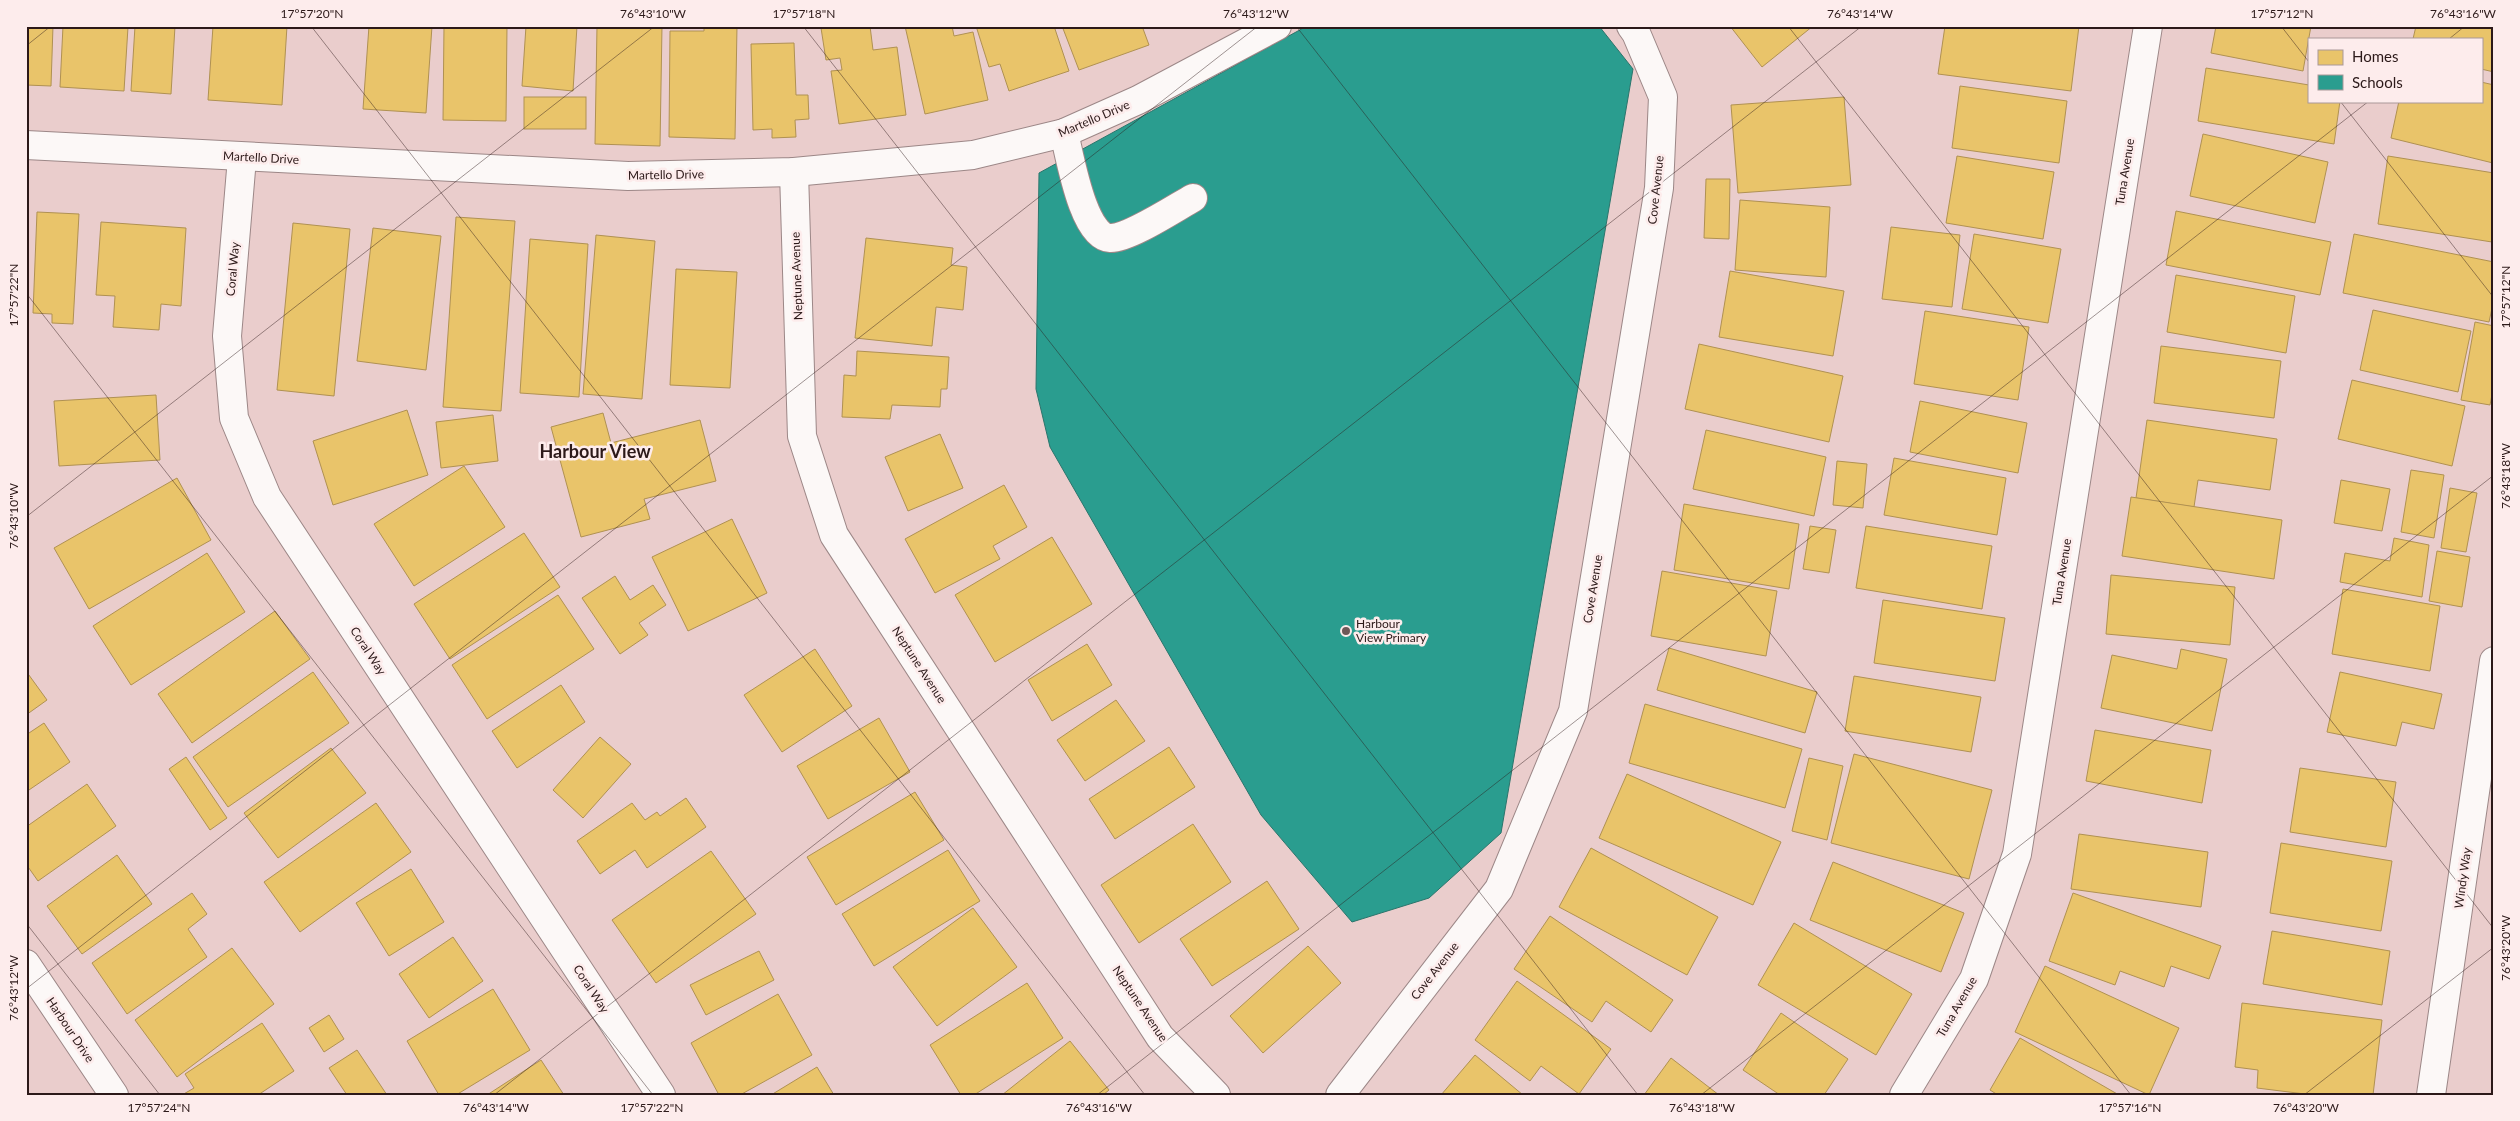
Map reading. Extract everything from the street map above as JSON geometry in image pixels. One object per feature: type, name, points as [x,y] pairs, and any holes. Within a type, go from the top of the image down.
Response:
[{"type":"street","name":"Martello Drive","points":[[26,145],[242,158],[628,176],[794,172],[973,155],[1064,134],[1138,100],[1277,26]]},
{"type":"street","name":"Cove Avenue","points":[[1340,1095],[1499,889],[1573,710],[1659,188],[1663,97],[1636,33],[1631,26]]},
{"type":"street","name":"Tuna Avenue","points":[[1904,1095],[1974,979],[2017,854],[2148,26]]},
{"type":"street","points":[[1064,134],[1082,201],[1095,230],[1109,238],[1124,236],[1193,198]]},
{"type":"street","name":"Coral Way","points":[[242,158],[228,345],[234,418],[266,497],[661,1095]]},
{"type":"street","name":"Neptune Avenue","points":[[794,172],[802,436],[834,535],[1160,1037],[1216,1095]]},
{"type":"street","name":"Windy Way","points":[[2431,1095],[2494,661]]},
{"type":"street","name":"Harbour Drive","points":[[26,964],[114,1095]]},
{"type":"building: Homes","points":[[26,26],[53,26],[51,86],[26,85]]},
{"type":"building: Homes","points":[[63,26],[128,27],[124,91],[60,87]]},
{"type":"building: Homes","points":[[135,26],[175,26],[171,94],[131,91]]},
{"type":"building: Homes","points":[[213,26],[287,26],[282,105],[208,100]]},
{"type":"building: Homes","points":[[369,26],[432,26],[426,113],[363,109]]},
{"type":"building: Homes","points":[[444,26],[507,26],[506,121],[443,120]]},
{"type":"building: Homes","points":[[526,26],[577,26],[573,91],[522,86]]},
{"type":"building: Homes","points":[[597,26],[662,26],[660,146],[595,144]]},
{"type":"building: Homes","points":[[704,26],[737,26],[735,139],[669,137],[670,31],[704,31]]},
{"type":"building: Homes","points":[[870,26],[873,50],[897,47],[906,115],[839,124],[831,71],[842,70],[840,58],[826,60],[821,28]]},
{"type":"building: Homes","points":[[905,26],[952,26],[954,36],[973,32],[988,100],[925,114]]},
{"type":"building: Homes","points":[[976,26],[1054,26],[1069,71],[1009,91],[1000,64],[989,67]]},
{"type":"building: Homes","points":[[1062,26],[1142,26],[1149,45],[1079,70]]},
{"type":"building: Homes","points":[[1730,26],[1813,26],[1762,67]]},
{"type":"building: Homes","points":[[1945,26],[2079,26],[2071,91],[1938,74]]},
{"type":"building: Homes","points":[[2216,26],[2311,26],[2303,71],[2211,53]]},
{"type":"building: Homes","points":[[2416,26],[2494,26],[2494,72],[2482,69],[2482,38],[2413,38]]},
{"type":"building: Homes","points":[[794,43],[796,95],[808,95],[809,119],[795,120],[796,137],[772,138],[772,129],[753,130],[751,44]]},
{"type":"building: Homes","points":[[2206,68],[2308,85],[2308,102],[2340,102],[2334,144],[2198,121]]},
{"type":"building: Homes","points":[[2482,82],[2494,85],[2493,163],[2391,138],[2399,102],[2482,102]]},
{"type":"building: Homes","points":[[1960,86],[2067,101],[2059,163],[1952,148]]},
{"type":"building: Homes","points":[[524,97],[586,97],[586,129],[524,129]]},
{"type":"building: Homes","points":[[1844,97],[1851,185],[1738,193],[1731,105]]},
{"type":"building: Homes","points":[[2203,134],[2328,162],[2315,223],[2190,196]]},
{"type":"building: Homes","points":[[1957,156],[2054,172],[2043,239],[1946,223]]},
{"type":"building: Homes","points":[[2388,156],[2494,173],[2492,242],[2378,224]]},
{"type":"building: Homes","points":[[1706,179],[1730,179],[1729,239],[1704,238]]},
{"type":"building: Homes","points":[[1740,200],[1830,207],[1826,277],[1735,270]]},
{"type":"building: Homes","points":[[2176,211],[2331,242],[2320,295],[2166,265]]},
{"type":"building: Homes","points":[[37,212],[79,214],[73,324],[52,323],[52,314],[33,313]]},
{"type":"building: Homes","points":[[456,217],[515,221],[501,411],[443,407]]},
{"type":"building: Homes","points":[[101,222],[186,228],[181,306],[161,304],[159,330],[113,327],[115,296],[96,295]]},
{"type":"building: Homes","points":[[293,223],[350,229],[334,396],[277,390]]},
{"type":"building: Homes","points":[[1891,227],[1960,235],[1952,307],[1882,299]]},
{"type":"building: Homes","points":[[373,228],[441,236],[426,370],[357,361]]},
{"type":"building: Homes","points":[[1974,234],[2061,249],[2048,323],[1962,309]]},
{"type":"building: Homes","points":[[2354,234],[2494,262],[2494,299],[2489,322],[2343,293]]},
{"type":"building: Homes","points":[[596,235],[655,241],[642,399],[583,394]]},
{"type":"building: Homes","points":[[866,238],[953,248],[951,265],[967,267],[963,310],[936,307],[932,346],[855,338]]},
{"type":"building: Homes","points":[[530,239],[588,244],[579,397],[520,393]]},
{"type":"building: Homes","points":[[1215,241],[1270,321],[1225,352],[1170,272]]},
{"type":"building: Homes","points":[[676,269],[737,272],[730,388],[670,385]]},
{"type":"building: Homes","points":[[1730,271],[1844,291],[1833,356],[1719,337]]},
{"type":"building: Homes","points":[[2176,275],[2295,296],[2286,353],[2167,332]]},
{"type":"building: Homes","points":[[2373,310],[2471,331],[2458,392],[2360,370]]},
{"type":"building: Homes","points":[[1925,311],[2029,327],[2018,400],[1914,384]]},
{"type":"building: Homes","points":[[2475,322],[2494,326],[2494,384],[2490,405],[2461,400]]},
{"type":"building: Homes","points":[[1699,344],[1843,376],[1829,442],[1685,409]]},
{"type":"building: Homes","points":[[2161,346],[2281,361],[2274,418],[2154,403]]},
{"type":"building: Homes","points":[[857,351],[949,357],[947,389],[941,389],[940,407],[892,405],[890,419],[842,417],[844,375],[856,376]]},
{"type":"building: Homes","points":[[1186,360],[1426,723],[1380,754],[1174,445],[1140,466],[1126,444],[1160,423],[1139,391]]},
{"type":"building: Homes","points":[[2352,380],[2465,406],[2452,466],[2338,439]]},
{"type":"building: Homes","points":[[156,395],[160,460],[59,466],[54,401]]},
{"type":"building: Homes","points":[[1920,401],[2027,423],[2018,473],[1910,452]]},
{"type":"building: Homes","points":[[1088,403],[1135,475],[1118,486],[1071,414]]},
{"type":"building: Homes","points":[[407,410],[428,475],[333,505],[313,441]]},
{"type":"building: Homes","points":[[603,413],[611,443],[700,420],[716,481],[644,499],[650,519],[581,537],[551,427]]},
{"type":"building: Homes","points":[[493,415],[498,461],[441,468],[436,422]]},
{"type":"building: Homes","points":[[2147,420],[2277,439],[2270,490],[2198,480],[2194,507],[2136,498]]},
{"type":"building: Homes","points":[[1706,430],[1826,457],[1814,516],[1693,489]]},
{"type":"building: Homes","points":[[940,434],[963,488],[908,511],[885,457]]},
{"type":"building: Homes","points":[[1894,458],[2006,478],[1997,535],[1884,515]]},
{"type":"building: Homes","points":[[1837,461],[1867,464],[1863,508],[1833,505]]},
{"type":"building: Homes","points":[[464,466],[505,527],[414,586],[374,524]]},
{"type":"building: Homes","points":[[2411,470],[2444,475],[2434,538],[2401,532]]},
{"type":"building: Homes","points":[[177,478],[211,540],[89,609],[54,548]]},
{"type":"building: Homes","points":[[2341,480],[2390,489],[2382,531],[2334,523]]},
{"type":"building: Homes","points":[[1004,485],[1027,527],[993,546],[1000,559],[935,593],[905,539]]},
{"type":"building: Homes","points":[[1142,487],[1262,665],[1219,693],[1099,515]]},
{"type":"building: Homes","points":[[2450,488],[2477,493],[2466,552],[2441,548]]},
{"type":"building: Homes","points":[[2131,497],[2282,520],[2274,579],[2122,556]]},
{"type":"building: Homes","points":[[1684,504],[1799,524],[1789,589],[1674,570]]},
{"type":"building: Homes","points":[[732,519],[767,593],[688,631],[652,557]]},
{"type":"building: Homes","points":[[1810,526],[1836,530],[1829,573],[1803,569]]},
{"type":"building: Homes","points":[[1866,526],[1992,546],[1982,609],[1856,588]]},
{"type":"building: Homes","points":[[524,533],[560,587],[450,659],[414,604]]},
{"type":"building: Homes","points":[[1052,537],[1092,604],[995,662],[955,595]]},
{"type":"building: Homes","points":[[2394,538],[2429,545],[2422,597],[2340,582],[2345,553],[2390,561]]},
{"type":"building: Homes","points":[[2437,551],[2470,557],[2462,607],[2429,601]]},
{"type":"building: Homes","points":[[207,553],[245,612],[131,685],[93,626]]},
{"type":"building: Homes","points":[[1662,571],[1777,591],[1766,656],[1651,636]]},
{"type":"building: Homes","points":[[2111,575],[2235,587],[2230,645],[2106,634]]},
{"type":"building: Homes","points":[[615,576],[630,600],[653,585],[666,605],[639,623],[648,635],[620,654],[582,598]]},
{"type":"building: Homes","points":[[2343,589],[2440,606],[2430,671],[2332,654]]},
{"type":"building: Homes","points":[[558,595],[594,649],[487,719],[452,665]]},
{"type":"building: Homes","points":[[1883,600],[2005,618],[1995,681],[1874,663]]},
{"type":"building: Homes","points":[[275,611],[310,659],[192,743],[158,694]]},
{"type":"building: Homes","points":[[1087,644],[1112,685],[1052,721],[1028,680]]},
{"type":"building: Homes","points":[[1669,648],[1817,692],[1805,733],[1657,690]]},
{"type":"building: Homes","points":[[815,649],[852,706],[782,752],[744,695]]},
{"type":"building: Homes","points":[[2181,649],[2227,659],[2212,731],[2101,708],[2112,655],[2177,669]]},
{"type":"building: Homes","points":[[1278,668],[1315,722],[1330,712],[1363,761],[1346,773],[1355,784],[1372,772],[1434,863],[1385,896],[1343,835],[1322,849],[1224,705]]},
{"type":"building: Homes","points":[[26,671],[47,700],[26,715]]},
{"type":"building: Homes","points":[[313,672],[349,723],[228,807],[193,757]]},
{"type":"building: Homes","points":[[2340,672],[2442,694],[2434,729],[2402,722],[2396,746],[2327,732]]},
{"type":"building: Homes","points":[[1854,676],[1981,697],[1971,752],[1845,731]]},
{"type":"building: Homes","points":[[561,685],[585,722],[517,768],[492,731]]},
{"type":"building: Homes","points":[[1116,700],[1145,741],[1085,781],[1057,740]]},
{"type":"building: Homes","points":[[1645,704],[1802,749],[1785,808],[1629,763]]},
{"type":"building: Homes","points":[[879,718],[910,772],[828,819],[797,766]]},
{"type":"building: Homes","points":[[44,723],[70,762],[26,792],[26,735]]},
{"type":"building: Homes","points":[[2095,730],[2211,750],[2202,803],[2086,781]]},
{"type":"building: Homes","points":[[1436,731],[1492,819],[1440,853],[1383,764]]},
{"type":"building: Homes","points":[[600,737],[631,764],[583,818],[553,790]]},
{"type":"building: Homes","points":[[1169,747],[1195,787],[1115,839],[1089,799]]},
{"type":"building: Homes","points":[[331,748],[366,793],[278,858],[244,813]]},
{"type":"building: Homes","points":[[1854,754],[1992,790],[1969,879],[1831,843]]},
{"type":"building: Homes","points":[[186,757],[227,818],[210,830],[169,769]]},
{"type":"building: Homes","points":[[1809,758],[1843,766],[1827,840],[1792,831]]},
{"type":"building: Homes","points":[[2300,768],[2396,782],[2386,847],[2290,832]]},
{"type":"building: Homes","points":[[1627,774],[1781,842],[1753,905],[1599,838]]},
{"type":"building: Homes","points":[[87,784],[116,826],[38,881],[26,864],[26,827]]},
{"type":"building: Homes","points":[[915,792],[944,840],[836,905],[807,857]]},
{"type":"building: Homes","points":[[686,798],[706,827],[647,868],[635,850],[600,874],[577,841],[632,803],[645,820],[657,812],[660,816]]},
{"type":"building: Homes","points":[[376,803],[411,852],[300,932],[264,882]]},
{"type":"building: Homes","points":[[1193,824],[1231,882],[1139,943],[1101,885]]},
{"type":"building: Homes","points":[[2079,834],[2208,852],[2201,907],[2071,889]]},
{"type":"building: Homes","points":[[2281,843],[2392,861],[2381,931],[2270,913]]},
{"type":"building: Homes","points":[[1591,848],[1718,917],[1687,975],[1559,907]]},
{"type":"building: Homes","points":[[948,850],[980,901],[874,966],[842,914]]},
{"type":"building: Homes","points":[[711,851],[756,914],[656,983],[612,920]]},
{"type":"building: Homes","points":[[117,855],[152,904],[82,954],[47,906]]},
{"type":"building: Homes","points":[[1833,862],[1964,913],[1941,972],[1810,920]]},
{"type":"building: Homes","points":[[411,869],[444,922],[389,956],[356,903]]},
{"type":"building: Homes","points":[[1267,881],[1299,929],[1212,986],[1180,939]]},
{"type":"building: Homes","points":[[192,893],[207,914],[188,929],[207,957],[127,1014],[92,963]]},
{"type":"building: Homes","points":[[2073,893],[2221,946],[2209,979],[2171,966],[2164,987],[2120,971],[2115,985],[2049,961]]},
{"type":"building: Homes","points":[[973,908],[1017,967],[937,1026],[893,967]]},
{"type":"building: Homes","points":[[1550,916],[1673,1000],[1651,1032],[1606,1001],[1592,1022],[1514,969]]},
{"type":"building: Homes","points":[[1794,923],[1912,994],[1876,1055],[1758,985]]},
{"type":"building: Homes","points":[[2272,931],[2390,951],[2382,1005],[2263,984]]},
{"type":"building: Homes","points":[[453,937],[483,981],[429,1018],[399,974]]},
{"type":"building: Homes","points":[[1308,946],[1341,983],[1263,1053],[1230,1016]]},
{"type":"building: Homes","points":[[232,948],[274,1004],[177,1077],[135,1020]]},
{"type":"building: Homes","points":[[759,951],[774,980],[706,1015],[690,985]]},
{"type":"building: Homes","points":[[2045,966],[2179,1028],[2149,1095],[2015,1032]]},
{"type":"building: Homes","points":[[1517,981],[1611,1049],[1579,1094],[1541,1066],[1530,1081],[1475,1040]]},
{"type":"building: Homes","points":[[1027,983],[1063,1038],[974,1095],[961,1095],[930,1045]]},
{"type":"building: Homes","points":[[493,989],[530,1050],[456,1095],[439,1095],[407,1041]]},
{"type":"building: Homes","points":[[778,994],[812,1055],[740,1095],[719,1095],[691,1043]]},
{"type":"building: Homes","points":[[2242,1003],[2382,1020],[2373,1095],[2313,1095],[2257,1088],[2258,1070],[2235,1067]]},
{"type":"building: Homes","points":[[1781,1013],[1848,1059],[1824,1095],[1780,1095],[1743,1070]]},
{"type":"building: Homes","points":[[329,1015],[344,1039],[324,1052],[309,1028]]},
{"type":"building: Homes","points":[[262,1023],[294,1071],[258,1095],[182,1095],[194,1088],[185,1074]]},
{"type":"building: Homes","points":[[2020,1038],[2119,1095],[1998,1095],[1990,1090]]},
{"type":"building: Homes","points":[[1070,1041],[1109,1090],[1103,1095],[1002,1095]]},
{"type":"building: Homes","points":[[357,1050],[387,1095],[347,1095],[329,1068]]},
{"type":"building: Homes","points":[[1475,1055],[1523,1095],[1441,1095]]},
{"type":"building: Homes","points":[[1671,1058],[1719,1095],[1644,1095]]},
{"type":"building: Homes","points":[[541,1060],[564,1095],[487,1095]]},
{"type":"building: Homes","points":[[817,1067],[834,1095],[771,1095]]},
{"type":"building: Schools","name":"Harbour View Primary","points":[[1307,26],[1599,26],[1633,69],[1501,833],[1429,898],[1352,922],[1261,815],[1050,447],[1036,389],[1039,173]]},
{"type":"place","name":"Harbour View Primary","points":[[1346,631]]},
{"type":"district","name":"Harbour View","points":[[595,452]]}]
